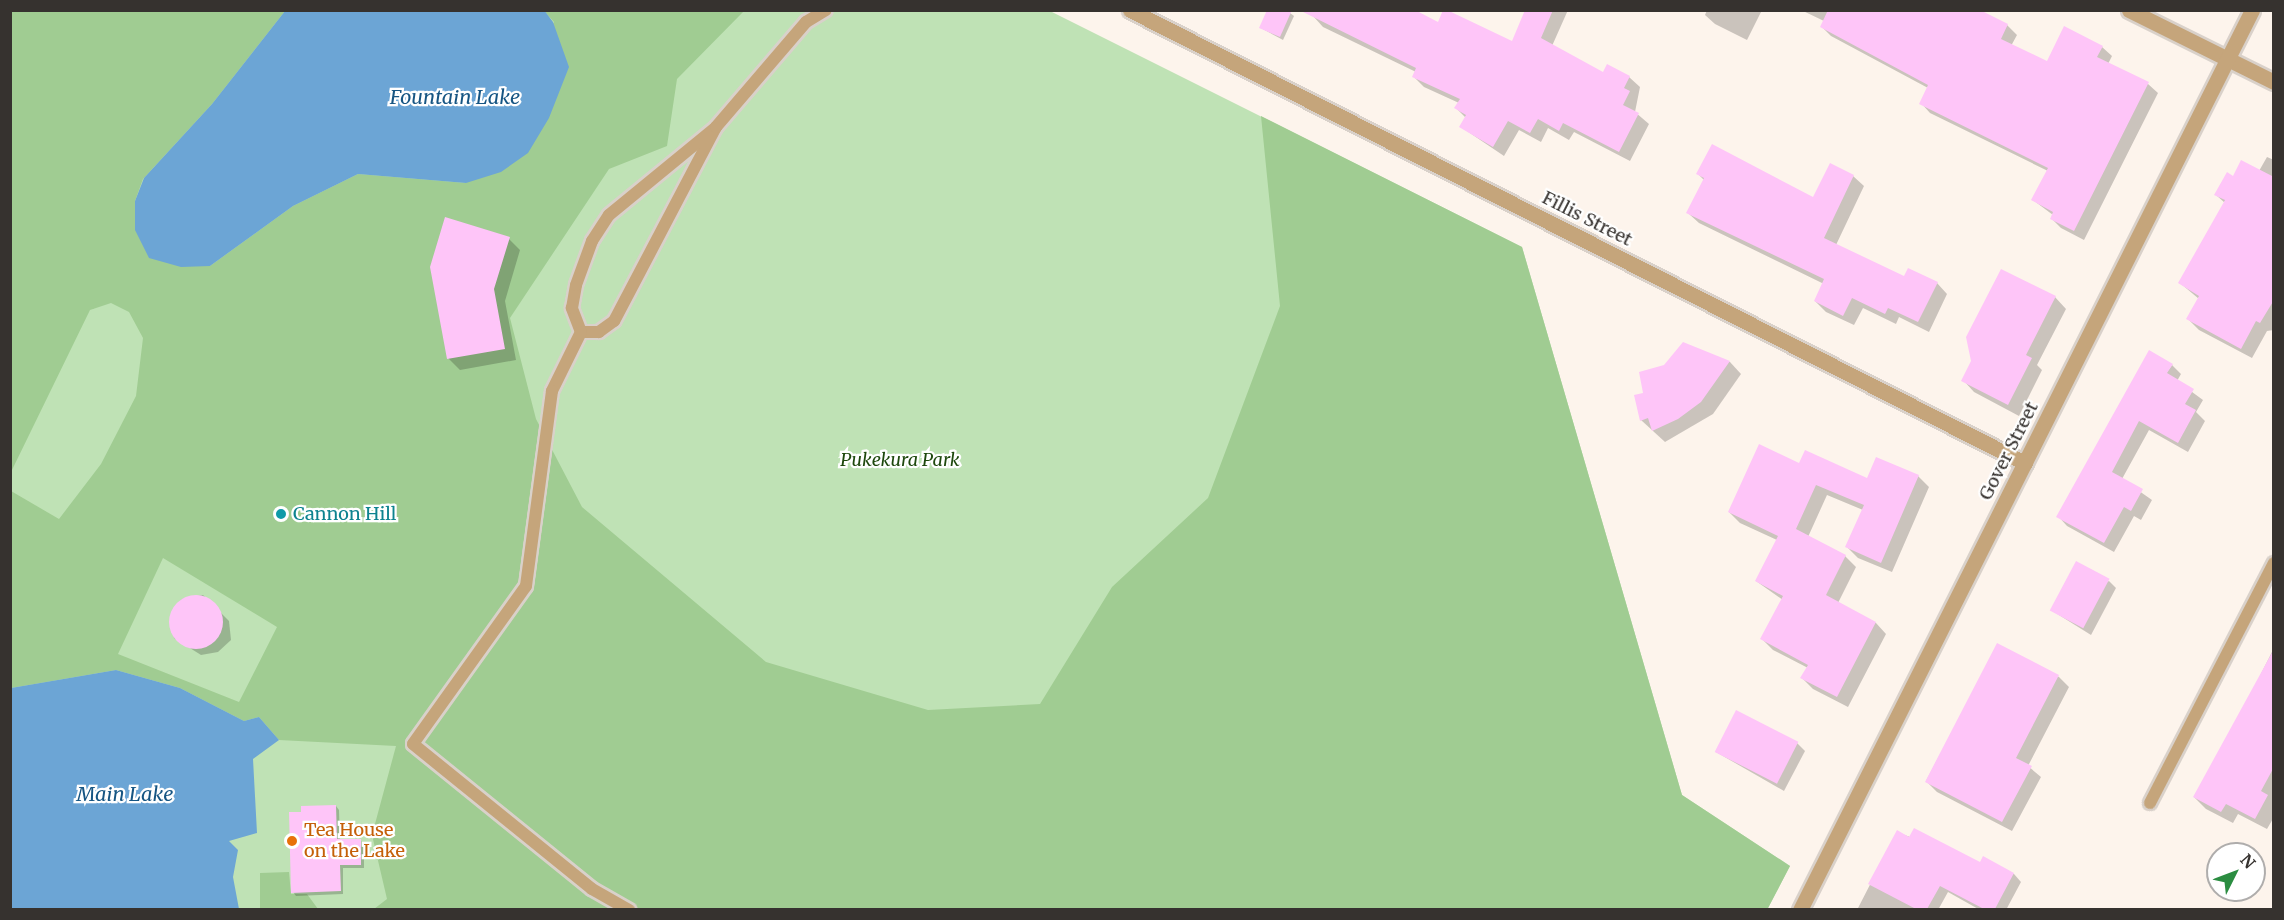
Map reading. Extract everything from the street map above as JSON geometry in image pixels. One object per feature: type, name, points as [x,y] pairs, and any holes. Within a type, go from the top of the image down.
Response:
[{"type":"street","name":"Fillis Street","points":[[1130,10],[2025,463]]},
{"type":"street","points":[[2129,10],[2274,82]]},
{"type":"street","name":"Gover Street","points":[[1800,909],[2252,10]]},
{"type":"lane","points":[[628,909],[592,889],[412,744],[526,586],[552,391],[581,332],[572,308],[576,285],[592,241],[609,215],[716,127],[806,22],[826,10]]},
{"type":"lane","points":[[581,332],[599,332],[614,321],[716,127]]},
{"type":"lane","points":[[2150,803],[2274,563]]},
{"type":"green space","name":"Pukekura Park","points":[[10,11],[1050,11],[1522,247],[1682,795],[1790,866],[1767,910],[11,909]]},
{"type":"green space","points":[[11,11],[285,11],[212,104],[143,179],[135,201],[210,266],[293,206],[358,174],[466,183],[554,22],[544,11],[744,11],[677,79],[667,146],[609,169],[510,318],[536,419],[582,507],[766,662],[928,710],[1040,704],[1112,587],[1208,498],[1280,306],[1261,116],[1522,247],[1682,795],[1790,866],[1767,910],[374,909],[387,899],[372,835],[396,746],[279,740],[259,717],[244,721],[180,688],[116,670],[11,688],[11,491],[59,519],[101,464],[136,396],[143,338],[129,312],[111,303],[90,310],[11,472]],"holes":[[[163,558],[277,627],[239,702],[118,654]]]},
{"type":"green space","points":[[289,872],[291,894],[307,894],[318,909],[260,909],[260,873]]},
{"type":"water","name":"Fountain Lake","points":[[544,10],[553,22],[569,67],[549,118],[528,153],[501,172],[466,183],[358,174],[293,206],[210,266],[181,267],[149,258],[135,230],[135,201],[144,178],[212,104],[285,11]]},
{"type":"water","name":"Main Lake","points":[[116,670],[180,688],[244,721],[259,717],[279,740],[253,759],[257,833],[229,841],[238,850],[233,877],[239,909],[11,909],[11,688]]},
{"type":"building","points":[[1267,10],[1292,10],[1280,37],[1259,28]]},
{"type":"building","points":[[1299,10],[1415,10],[1438,22],[1443,10],[1447,10],[1512,41],[1525,10],[1553,10],[1541,38],[1603,72],[1607,64],[1630,76],[1624,88],[1630,91],[1623,105],[1639,113],[1619,152],[1563,123],[1559,131],[1538,119],[1530,133],[1508,121],[1493,147],[1459,127],[1466,115],[1454,108],[1460,99],[1412,77],[1416,68]]},
{"type":"building","points":[[1828,10],[1980,10],[2008,24],[2001,39],[2047,61],[2064,26],[2103,46],[2097,57],[2149,82],[2074,231],[2050,219],[2053,212],[2031,200],[2048,168],[1919,104],[1928,85],[1820,27]]},
{"type":"building","points":[[1712,144],[1813,197],[1830,163],[1854,175],[1824,238],[1904,276],[1908,268],[1938,282],[1918,322],[1888,308],[1885,314],[1852,298],[1843,316],[1814,301],[1824,279],[1686,213],[1704,178],[1696,174]]},
{"type":"building","points":[[2241,160],[2274,177],[2274,300],[2260,323],[2256,321],[2241,349],[2186,319],[2199,296],[2178,283],[2225,200],[2214,195],[2227,172],[2233,176]]},
{"type":"building","points":[[445,217],[510,237],[494,289],[505,349],[447,359],[430,267]]},
{"type":"building","points":[[2001,269],[2056,296],[2026,355],[2032,358],[2008,405],[1961,381],[1971,361],[1966,337]]},
{"type":"building","points":[[1683,342],[1730,361],[1701,402],[1678,419],[1652,431],[1648,418],[1640,421],[1634,395],[1643,393],[1639,372],[1664,365]]},
{"type":"building","points":[[2149,350],[2173,364],[2167,373],[2194,389],[2185,404],[2196,410],[2178,443],[2139,421],[2112,472],[2143,489],[2131,511],[2124,507],[2104,543],[2056,517]]},
{"type":"building","points":[[1759,444],[1799,463],[1805,450],[1867,478],[1876,457],[1919,475],[1881,563],[1845,547],[1864,505],[1816,485],[1796,529],[1846,555],[1826,595],[1876,622],[1837,697],[1800,678],[1808,665],[1760,639],[1783,596],[1755,581],[1778,536],[1728,512]]},
{"type":"building","points":[[2076,561],[2110,579],[2083,628],[2050,610]]},
{"type":"building","points":[[196,595],[206,597],[215,603],[221,612],[223,622],[221,632],[215,641],[206,647],[196,649],[186,647],[177,641],[171,632],[169,622],[171,612],[177,603],[186,597]]},
{"type":"building","points":[[1997,643],[2059,675],[2016,758],[2032,766],[2002,822],[1925,782]]},
{"type":"building","points":[[2274,649],[2274,767],[2261,791],[2268,795],[2255,819],[2226,804],[2221,812],[2193,797]]},
{"type":"building","points":[[1736,710],[1798,742],[1777,784],[1715,752]]},
{"type":"building","points":[[336,805],[337,839],[361,839],[361,865],[340,865],[341,891],[291,893],[289,812],[301,812],[301,806]]},
{"type":"building","points":[[1914,828],[1980,862],[1983,856],[2014,873],[1995,909],[1984,909],[1940,886],[1927,909],[1916,909],[1868,884],[1897,830],[1909,837]]},
{"type":"place","name":"Cannon Hill","points":[[281,514]]},
{"type":"place","name":"Tea House on the Lake","points":[[292,841]]}]
